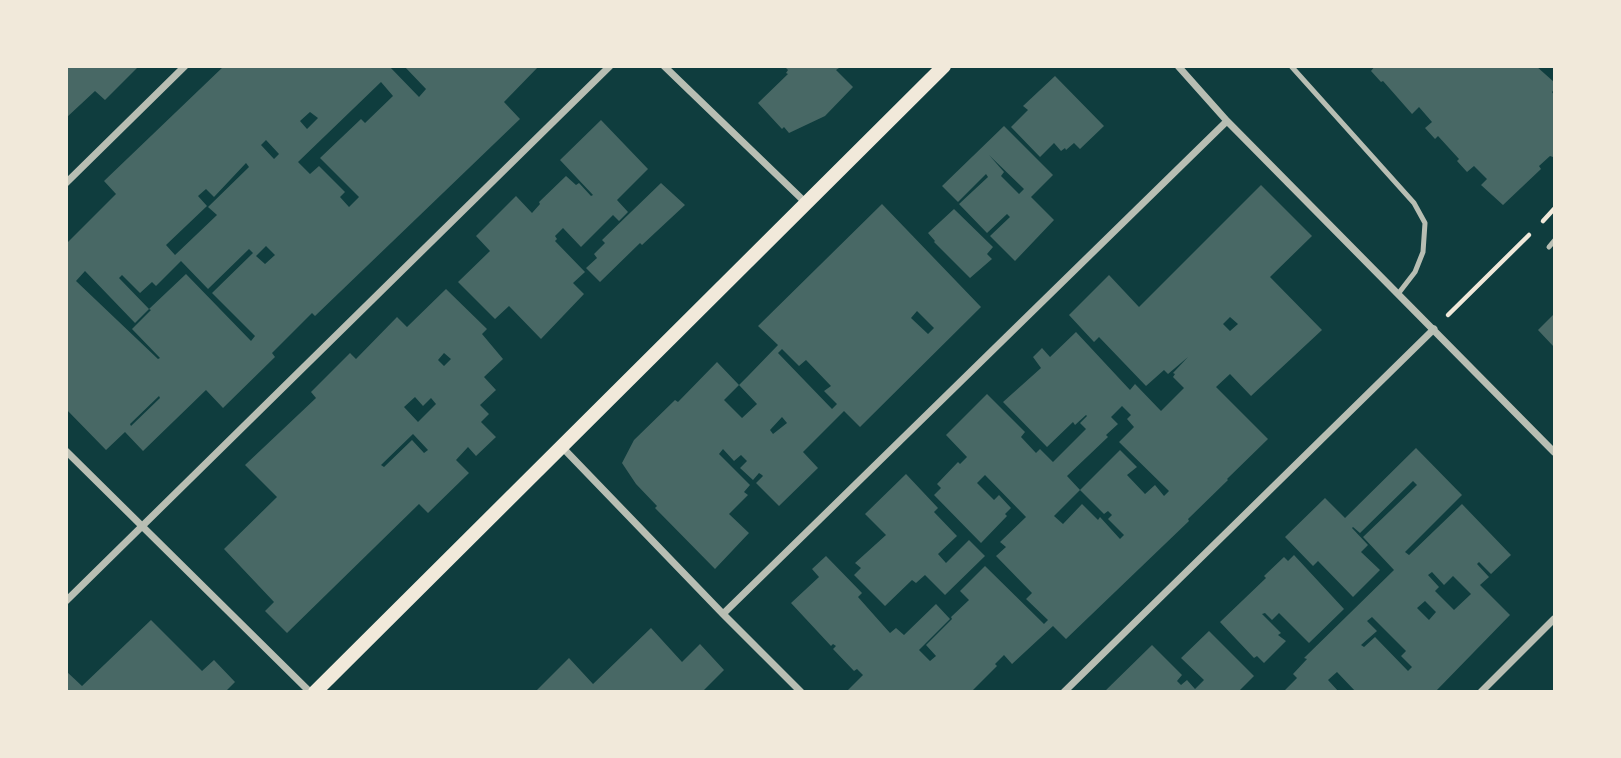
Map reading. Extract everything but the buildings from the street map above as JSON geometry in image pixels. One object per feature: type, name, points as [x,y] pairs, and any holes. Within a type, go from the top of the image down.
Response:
[{"type":"main road","points":[[313,691],[944,66]]},
{"type":"street","points":[[66,183],[186,66]]},
{"type":"street","points":[[66,601],[610,66]]},
{"type":"street","points":[[664,66],[806,203]]},
{"type":"street","points":[[1178,66],[1227,121],[1555,453]]},
{"type":"street","points":[[723,614],[1227,121]]},
{"type":"street","points":[[1064,691],[1434,329]]},
{"type":"street","points":[[562,446],[801,691]]},
{"type":"street","points":[[66,452],[313,691]]},
{"type":"street","points":[[1480,691],[1555,620]]},
{"type":"lane","points":[[1291,66],[1414,203],[1425,223],[1423,252],[1415,272],[1398,293]]},
{"type":"lane","points":[[1549,247],[1555,241]]},
{"type":"path","points":[[1434,329],[1555,209]]}]
